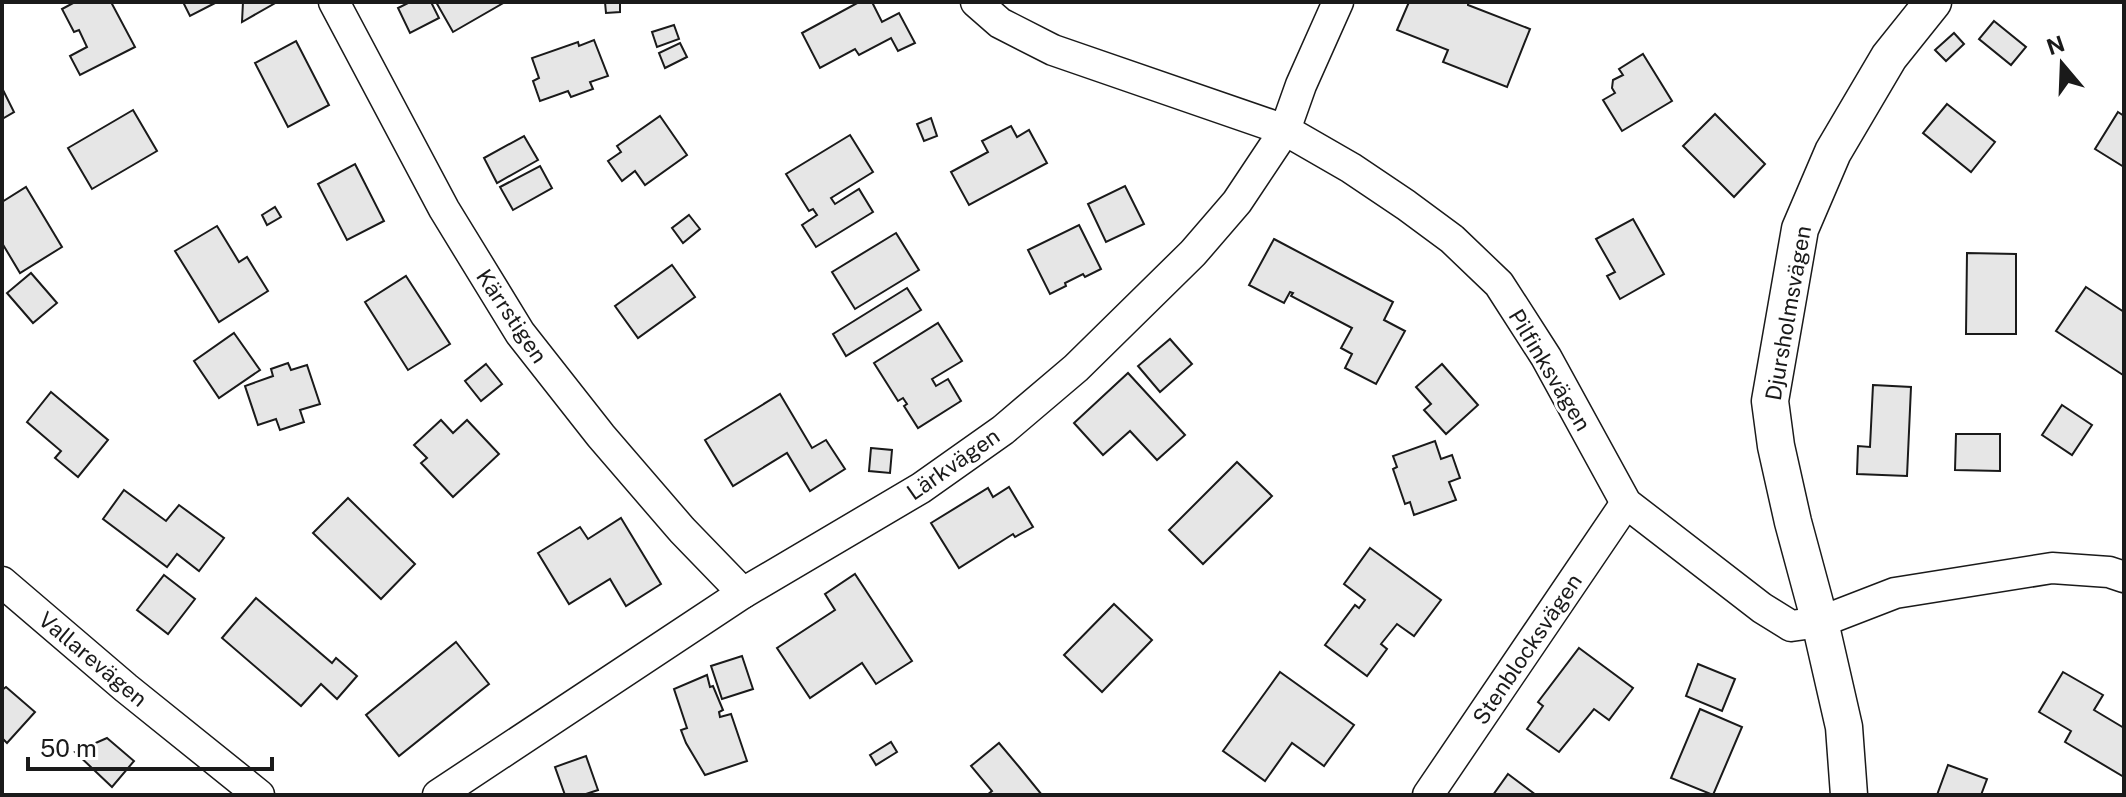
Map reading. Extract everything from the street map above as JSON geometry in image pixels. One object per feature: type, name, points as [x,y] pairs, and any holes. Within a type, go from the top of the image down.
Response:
[{"type":"street","name":"Kärrstigen","points":[[334,2],[444,209],[520,333],[609,446],[682,530],[743,593]]},
{"type":"street","name":"Pilfinksvägen","points":[[976,2],[1000,23],[1053,50],[1285,130],[1351,168],[1452,239],[1499,284],[1546,357],[1626,503],[1762,608],[1791,626],[1820,622],[1895,593],[2052,568],[2109,572],[2124,577]]},
{"type":"street","name":"Lärkvägen","points":[[438,795],[743,593],[921,488],[1003,430],[1076,368],[1193,253],[1237,202],[1285,130],[1301,85],[1338,2]]},
{"type":"street","name":"Djursholmsvägen","points":[[1849,795],[1844,727],[1793,522],[1776,446],[1770,401],[1800,229],[1833,152],[1889,57],[1933,2]]},
{"type":"street","name":"Stenblocksvägen","points":[[1428,795],[1626,503]]},
{"type":"street","name":"Vallarevägen","points":[[2,582],[126,688],[259,795]]},
{"type":"building","points":[[75,2],[111,2],[135,47],[80,75],[70,56],[87,47],[79,30],[74,32],[62,9]]},
{"type":"building","points":[[183,2],[217,2],[190,16]]},
{"type":"building","points":[[243,2],[277,2],[242,22]]},
{"type":"building","points":[[410,2],[431,2],[439,18],[410,33],[398,8]]},
{"type":"building","points":[[436,2],[505,2],[453,32]]},
{"type":"building","points":[[605,2],[620,2],[620,12],[606,13]]},
{"type":"building","points":[[859,2],[872,2],[882,22],[899,13],[915,43],[898,51],[891,38],[859,55],[855,49],[820,68],[802,33]]},
{"type":"building","points":[[1409,2],[1468,2],[1468,5],[1530,29],[1507,87],[1443,62],[1448,50],[1397,30]]},
{"type":"building","points":[[1994,21],[2026,47],[2011,65],[1979,39]]},
{"type":"building","points":[[674,25],[679,39],[657,47],[652,32]]},
{"type":"building","points":[[1954,33],[1964,44],[1946,61],[1935,50]]},
{"type":"building","points":[[594,40],[608,76],[590,82],[593,89],[571,97],[568,91],[540,101],[533,81],[539,78],[532,58],[578,42],[579,46]]},
{"type":"building","points":[[296,41],[329,105],[288,127],[255,63]]},
{"type":"building","points":[[680,43],[687,57],[665,68],[659,53]]},
{"type":"building","points":[[1643,54],[1672,101],[1622,131],[1603,100],[1615,93],[1613,80],[1623,75],[1619,69]]},
{"type":"building","points":[[2,88],[14,112],[2,119]]},
{"type":"building","points":[[1947,104],[1995,142],[1971,172],[1923,133]]},
{"type":"building","points":[[133,110],[157,151],[92,189],[68,148]]},
{"type":"building","points":[[2118,112],[2124,116],[2124,167],[2095,149]]},
{"type":"building","points":[[1715,114],[1765,164],[1734,197],[1683,146]]},
{"type":"building","points":[[660,116],[687,155],[645,185],[635,171],[622,181],[608,161],[621,152],[617,146]]},
{"type":"building","points":[[931,118],[937,136],[924,141],[917,124]]},
{"type":"building","points":[[1011,126],[1017,137],[1029,130],[1047,163],[969,205],[951,172],[988,152],[982,141]]},
{"type":"building","points":[[850,135],[873,172],[831,198],[835,204],[859,189],[873,212],[816,247],[802,225],[817,215],[813,209],[809,211],[786,174]]},
{"type":"building","points":[[524,136],[538,160],[497,183],[484,158]]},
{"type":"building","points":[[355,164],[384,221],[347,240],[318,184]]},
{"type":"building","points":[[540,166],[552,188],[513,210],[500,187]]},
{"type":"building","points":[[1125,186],[1144,224],[1106,242],[1088,204]]},
{"type":"building","points":[[26,187],[62,247],[20,273],[2,243],[2,202]]},
{"type":"building","points":[[275,207],[281,217],[267,225],[262,215]]},
{"type":"building","points":[[689,215],[700,229],[683,243],[672,228]]},
{"type":"building","points":[[1633,219],[1664,274],[1620,299],[1607,276],[1615,272],[1596,239]]},
{"type":"building","points":[[1079,225],[1101,269],[1085,277],[1083,274],[1050,294],[1028,250]]},
{"type":"building","points":[[217,226],[239,262],[247,257],[268,291],[219,322],[175,251]]},
{"type":"building","points":[[896,233],[919,270],[855,309],[832,272]]},
{"type":"building","points":[[1274,239],[1393,302],[1384,320],[1405,331],[1376,384],[1345,368],[1352,354],[1341,348],[1352,328],[1291,296],[1293,293],[1290,292],[1284,303],[1249,285]]},
{"type":"building","points":[[1967,253],[2016,254],[2016,334],[1966,334]]},
{"type":"building","points":[[672,265],[695,297],[638,338],[615,306]]},
{"type":"building","points":[[31,273],[57,303],[33,323],[7,293]]},
{"type":"building","points":[[406,276],[450,344],[408,370],[365,302]]},
{"type":"building","points":[[2086,287],[2124,312],[2123,375],[2056,331]]},
{"type":"building","points":[[907,288],[921,310],[846,356],[833,334]]},
{"type":"building","points":[[938,323],[962,361],[932,379],[936,386],[948,379],[961,401],[918,428],[904,406],[907,404],[903,398],[898,401],[874,363]]},
{"type":"building","points":[[234,333],[260,370],[219,398],[194,361]]},
{"type":"building","points":[[1170,339],[1192,364],[1160,392],[1138,366]]},
{"type":"building","points":[[288,363],[291,370],[307,365],[320,404],[300,410],[304,422],[280,430],[276,419],[258,425],[245,386],[273,376],[271,369]]},
{"type":"building","points":[[486,364],[502,384],[481,401],[465,381]]},
{"type":"building","points":[[1442,364],[1478,405],[1446,434],[1424,410],[1431,404],[1416,387]]},
{"type":"building","points":[[1128,373],[1185,435],[1157,460],[1130,431],[1103,455],[1074,423]]},
{"type":"building","points":[[1873,385],[1911,387],[1907,476],[1857,474],[1858,446],[1870,447]]},
{"type":"building","points":[[51,392],[108,440],[78,477],[55,458],[61,451],[27,422]]},
{"type":"building","points":[[780,394],[812,448],[826,440],[845,469],[810,491],[787,453],[733,486],[705,440]]},
{"type":"building","points":[[2062,405],[2092,425],[2072,455],[2042,435]]},
{"type":"building","points":[[441,420],[453,433],[467,420],[499,454],[453,497],[421,463],[427,458],[414,445]]},
{"type":"building","points":[[1956,434],[2000,434],[2000,471],[1955,470]]},
{"type":"building","points":[[1435,441],[1441,459],[1452,455],[1460,478],[1449,482],[1456,500],[1414,515],[1410,502],[1405,504],[1393,469],[1397,467],[1393,456]]},
{"type":"building","points":[[871,448],[892,450],[890,473],[869,471]]},
{"type":"building","points":[[1237,462],[1272,496],[1203,564],[1169,530]]},
{"type":"building","points":[[1009,487],[1033,527],[1015,537],[1013,534],[959,568],[931,523],[988,488],[993,497]]},
{"type":"building","points":[[124,490],[166,521],[179,505],[224,538],[199,571],[177,554],[167,567],[103,519]]},
{"type":"building","points":[[348,498],[415,564],[381,599],[313,533]]},
{"type":"building","points":[[621,518],[661,584],[626,606],[610,579],[569,604],[538,553],[580,527],[588,539]]},
{"type":"building","points":[[1370,548],[1441,600],[1414,636],[1397,624],[1381,644],[1387,649],[1367,676],[1325,645],[1355,605],[1359,608],[1365,600],[1344,584]]},
{"type":"building","points":[[855,574],[912,661],[876,684],[862,663],[810,698],[777,648],[835,610],[825,594]]},
{"type":"building","points":[[164,575],[195,599],[168,634],[137,610]]},
{"type":"building","points":[[256,598],[332,663],[336,658],[357,676],[337,699],[321,684],[301,706],[222,638]]},
{"type":"building","points":[[1114,604],[1152,640],[1102,692],[1064,655]]},
{"type":"building","points":[[456,642],[489,684],[399,756],[366,715]]},
{"type":"building","points":[[1579,648],[1633,688],[1609,720],[1594,709],[1559,752],[1527,729],[1543,706],[1538,702]]},
{"type":"building","points":[[742,656],[753,689],[722,699],[711,666]]},
{"type":"building","points":[[1698,664],[1735,679],[1722,711],[1686,696]]},
{"type":"building","points":[[1280,672],[1354,725],[1324,766],[1292,743],[1265,781],[1223,751]]},
{"type":"building","points":[[2063,672],[2103,695],[2094,710],[2124,728],[2124,777],[2065,742],[2071,731],[2039,712]]},
{"type":"building","points":[[707,675],[723,710],[719,712],[720,717],[731,714],[747,761],[705,775],[681,730],[687,728],[674,689]]},
{"type":"building","points":[[6,687],[35,712],[7,743],[2,738],[2,690]]},
{"type":"building","points":[[1700,709],[1742,727],[1713,795],[1671,778]]},
{"type":"building","points":[[107,738],[134,761],[112,787],[75,752]]},
{"type":"building","points":[[891,742],[897,752],[876,765],[870,755]]},
{"type":"building","points":[[999,743],[1042,795],[987,795],[992,791],[971,766]]},
{"type":"building","points":[[586,756],[598,790],[583,795],[565,795],[555,767]]},
{"type":"building","points":[[1948,765],[1987,779],[1981,795],[1937,795]]},
{"type":"building","points":[[1508,774],[1536,795],[1493,795]]}]
